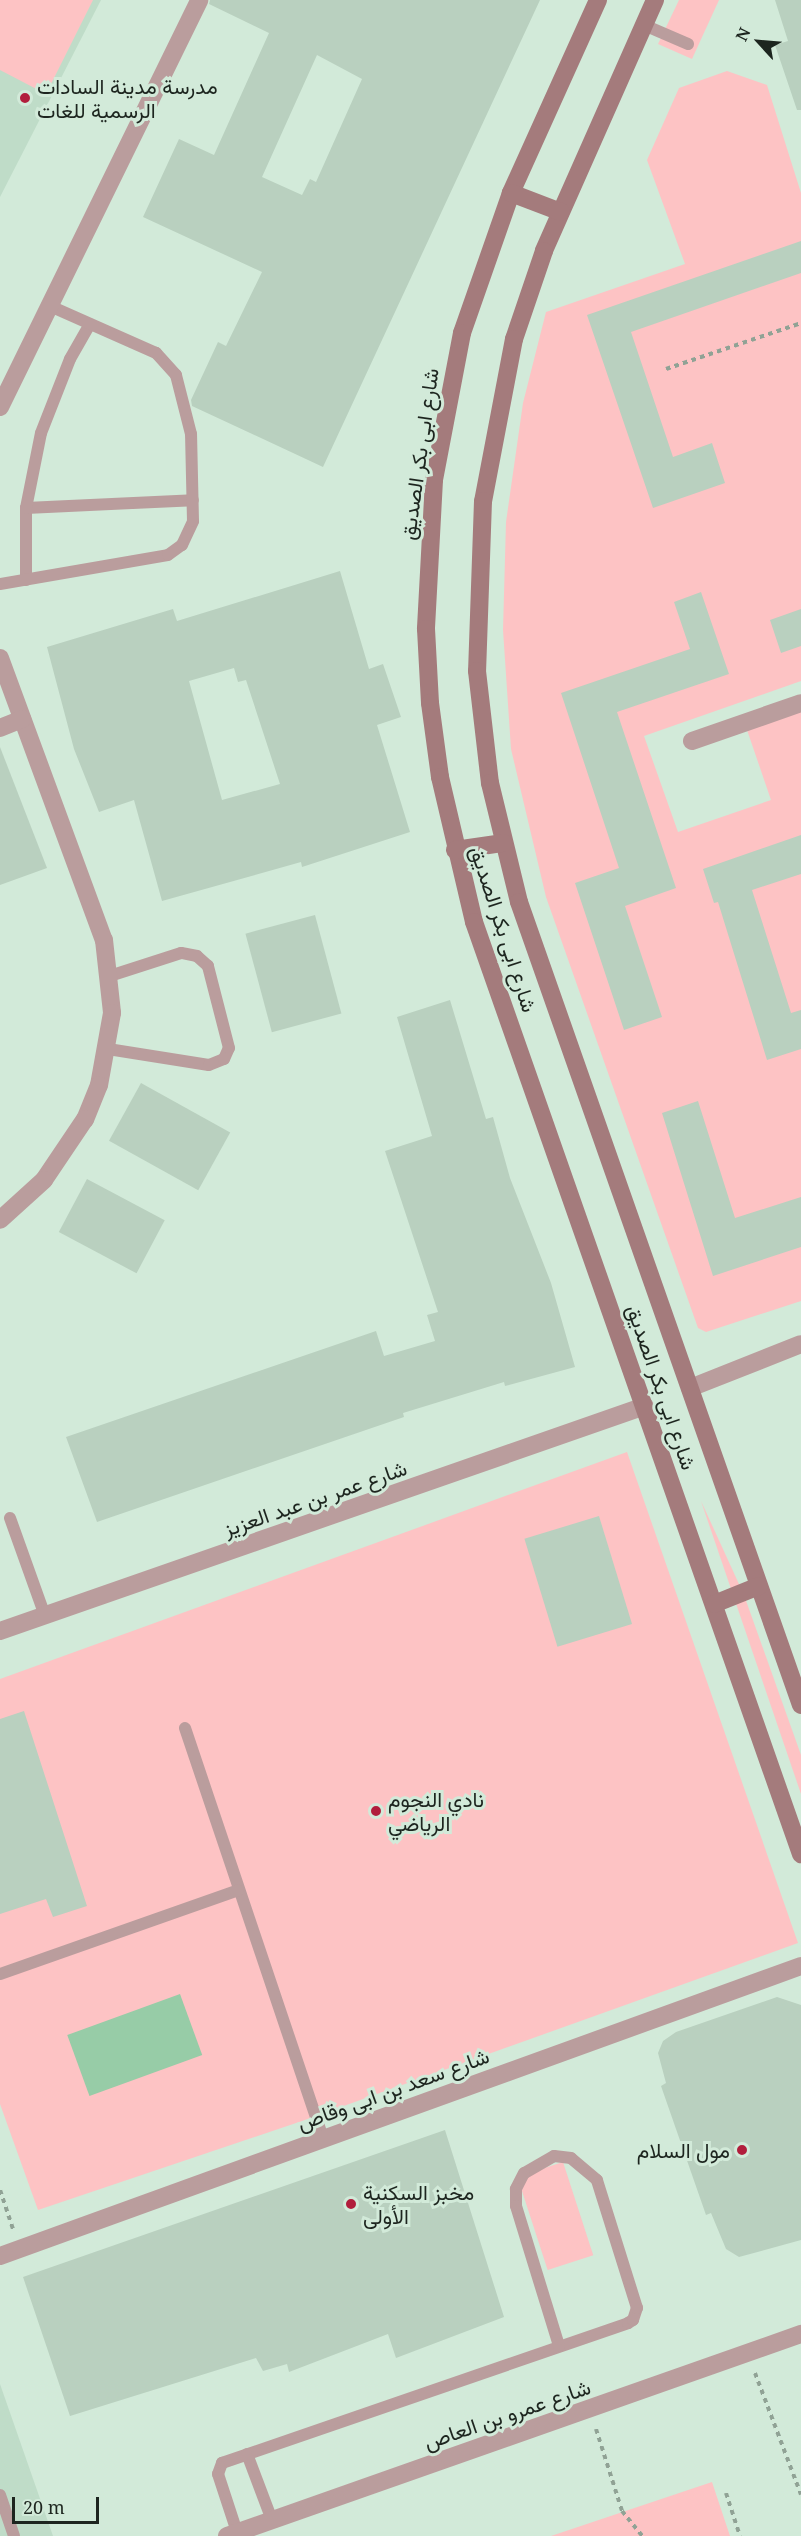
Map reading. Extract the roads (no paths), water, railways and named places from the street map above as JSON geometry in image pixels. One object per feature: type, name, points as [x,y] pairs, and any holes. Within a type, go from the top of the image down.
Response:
[{"type":"main road","name":"شارع ابى بكر الصديق","points":[[598,0],[511,193],[462,333],[434,480],[426,629],[440,777],[455,850],[474,922],[801,1854]]},
{"type":"main road","name":"شارع ابى بكر الصديق","points":[[655,0],[561,212],[514,339],[491,445],[477,557],[481,716],[503,843],[801,1705]]},
{"type":"main road","points":[[511,193],[561,212]]},
{"type":"main road","points":[[455,850],[503,843]]},
{"type":"main road","points":[[714,1605],[759,1586]]},
{"type":"street","points":[[0,407],[200,0]]},
{"type":"street","points":[[0,658],[104,940],[110,976],[108,1049],[99,1085],[67,1152],[44,1180],[0,1220]]},
{"type":"street","points":[[692,741],[801,703]]},
{"type":"street","points":[[0,728],[22,720]]},
{"type":"street","points":[[690,1388],[801,1344]]},
{"type":"street","name":"شارع عمر بن عبد العزيز","points":[[0,1631],[645,1406]]},
{"type":"street","name":"شارع سعد بن ابى وقاص","points":[[0,2256],[801,1966]]},
{"type":"street","name":"شارع عمرو بن العاص","points":[[232,2534],[801,2334]]},
{"type":"lane","points":[[644,25],[688,44]]},
{"type":"lane","points":[[0,584],[168,555],[189,534],[193,500],[191,434],[176,375],[156,353],[50,306]]},
{"type":"lane","points":[[26,579],[26,508],[51,405],[90,324]]},
{"type":"lane","points":[[26,508],[193,500]]},
{"type":"lane","points":[[108,1049],[209,1065],[224,1059],[229,1048],[208,966],[197,956],[181,953],[110,976]]},
{"type":"lane","points":[[10,1518],[45,1616]]},
{"type":"lane","points":[[184,1728],[323,2138]]},
{"type":"lane","points":[[0,1974],[238,1890]]},
{"type":"lane","points":[[232,2534],[219,2474],[222,2463],[628,2323],[637,2308],[597,2180],[571,2158],[554,2156],[524,2173],[516,2189],[516,2206],[559,2346]]},
{"type":"lane","points":[[247,2454],[272,2520]]},
{"type":"lane","points":[[0,2495],[2,2509],[14,2536]]},
{"type":"place","name":"مدرسة مدينة السادات الرسمية للغات","points":[[25,98]]},
{"type":"place","name":"نادي النجوم الرياضي","points":[[376,1811]]},
{"type":"place","name":"مول السلام","points":[[742,2150]]},
{"type":"place","name":"مخبز السكنية الأولى","points":[[351,2204]]}]
